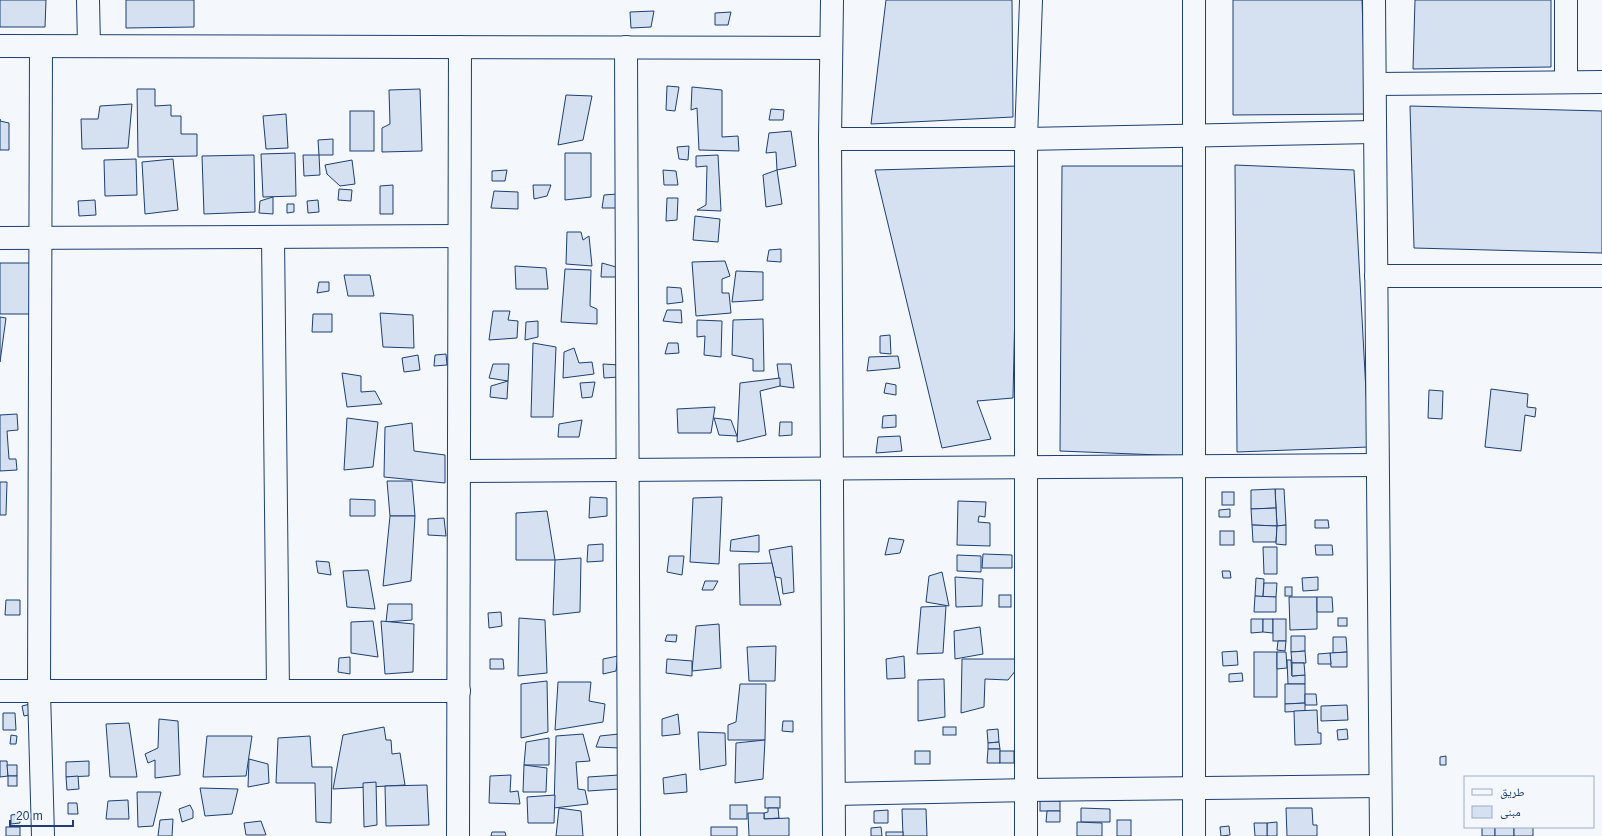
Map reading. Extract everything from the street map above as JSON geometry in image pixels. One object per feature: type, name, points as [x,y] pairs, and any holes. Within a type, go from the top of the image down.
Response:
[{"type":"street","points":[[88,0],[89,46]]},
{"type":"street","points":[[832,0],[830,139],[834,836]]},
{"type":"street","points":[[1026,836],[1026,139],[1031,0]]},
{"type":"street","points":[[1194,0],[1194,836]]},
{"type":"street","points":[[1374,0],[1381,836]]},
{"type":"street","points":[[1566,0],[1566,82]]},
{"type":"street","points":[[0,46],[831,48]]},
{"type":"street","points":[[41,46],[39,691],[43,836]]},
{"type":"street","points":[[458,836],[460,47]]},
{"type":"street","points":[[626,48],[629,836]]},
{"type":"street","points":[[1375,84],[1602,82]]},
{"type":"street","points":[[830,139],[1026,139],[1374,132]]},
{"type":"street","points":[[0,238],[459,236]]},
{"type":"street","points":[[273,237],[278,691]]},
{"type":"street","points":[[1376,276],[1602,276]]},
{"type":"street","points":[[459,471],[1377,465]]},
{"type":"street","points":[[0,691],[458,691]]},
{"type":"street","points":[[834,794],[1380,786]]},
{"type":"building","points":[[0,0],[46,0],[45,27],[0,27]]},
{"type":"building","points":[[126,0],[194,0],[194,27],[126,28]]},
{"type":"building","points":[[886,0],[1012,0],[1013,117],[871,124]]},
{"type":"building","points":[[1233,0],[1362,0],[1366,114],[1233,115]]},
{"type":"building","points":[[1415,0],[1551,0],[1551,67],[1413,69]]},
{"type":"building","points":[[654,11],[651,27],[631,28],[630,12]]},
{"type":"building","points":[[731,12],[728,25],[715,25],[715,13]]},
{"type":"building","points":[[667,86],[679,87],[675,111],[666,110]]},
{"type":"building","points":[[692,87],[722,90],[722,137],[738,136],[739,151],[699,150],[697,108],[691,110]]},
{"type":"building","points":[[137,89],[155,89],[155,106],[171,105],[171,116],[181,116],[181,134],[197,134],[197,156],[138,157]]},
{"type":"building","points":[[420,89],[422,151],[382,152],[382,128],[390,124],[389,90]]},
{"type":"building","points":[[566,95],[592,96],[583,140],[558,145]]},
{"type":"building","points":[[132,104],[128,148],[82,149],[81,119],[98,119],[100,106]]},
{"type":"building","points":[[1410,106],[1602,111],[1602,253],[1414,248]]},
{"type":"building","points":[[771,109],[784,110],[783,120],[769,120]]},
{"type":"building","points":[[350,111],[374,111],[374,151],[350,151]]},
{"type":"building","points":[[286,114],[288,148],[266,149],[263,116]]},
{"type":"building","points":[[0,121],[9,123],[9,150],[0,150]]},
{"type":"building","points":[[791,131],[796,166],[777,170],[776,152],[766,153],[769,133]]},
{"type":"building","points":[[333,139],[333,155],[319,155],[318,140]]},
{"type":"building","points":[[689,146],[688,160],[679,159],[677,147]]},
{"type":"building","points":[[295,153],[296,196],[263,197],[261,154]]},
{"type":"building","points":[[565,153],[591,153],[591,197],[565,200]]},
{"type":"building","points":[[254,155],[255,212],[204,214],[202,156]]},
{"type":"building","points":[[303,155],[319,155],[320,175],[304,176]]},
{"type":"building","points":[[718,155],[721,211],[697,210],[706,205],[707,166],[696,167],[696,156]]},
{"type":"building","points":[[136,159],[137,195],[105,196],[104,160]]},
{"type":"building","points":[[173,159],[178,210],[145,214],[142,162]]},
{"type":"building","points":[[352,160],[355,184],[340,186],[327,174],[325,165]]},
{"type":"building","points":[[1235,165],[1354,170],[1369,447],[1237,452]]},
{"type":"building","points":[[1018,166],[1013,398],[977,401],[991,439],[942,448],[875,170]]},
{"type":"building","points":[[1062,166],[1185,166],[1184,456],[1060,451]]},
{"type":"building","points":[[507,170],[505,181],[492,181],[492,171]]},
{"type":"building","points":[[663,170],[676,171],[678,185],[664,185]]},
{"type":"building","points":[[777,170],[782,204],[766,207],[763,175]]},
{"type":"building","points":[[393,185],[393,214],[380,214],[380,186]]},
{"type":"building","points":[[533,185],[551,185],[547,196],[534,199]]},
{"type":"building","points":[[339,189],[352,190],[351,201],[338,200]]},
{"type":"building","points":[[494,191],[518,192],[518,209],[491,208]]},
{"type":"building","points":[[617,194],[618,208],[602,208],[604,195]]},
{"type":"building","points":[[273,197],[273,214],[259,213],[260,201]]},
{"type":"building","points":[[667,198],[678,198],[677,220],[666,221]]},
{"type":"building","points":[[95,200],[96,215],[79,216],[78,201]]},
{"type":"building","points":[[318,200],[319,212],[308,213],[307,201]]},
{"type":"building","points":[[287,204],[294,204],[294,212],[287,213]]},
{"type":"building","points":[[695,216],[720,219],[718,242],[693,240]]},
{"type":"building","points":[[567,232],[581,232],[583,240],[589,236],[592,266],[566,264]]},
{"type":"building","points":[[781,249],[781,262],[767,261],[769,250]]},
{"type":"building","points":[[725,261],[730,276],[722,279],[722,293],[729,293],[731,313],[696,316],[692,262]]},
{"type":"building","points":[[0,263],[32,263],[33,314],[0,314]]},
{"type":"building","points":[[602,263],[616,267],[619,277],[601,277]]},
{"type":"building","points":[[515,266],[546,268],[548,289],[516,289]]},
{"type":"building","points":[[565,269],[591,270],[590,306],[597,309],[597,324],[561,322]]},
{"type":"building","points":[[736,271],[763,272],[763,300],[732,302]]},
{"type":"building","points":[[344,275],[370,275],[374,296],[348,296]]},
{"type":"building","points":[[319,282],[329,282],[329,291],[317,293]]},
{"type":"building","points":[[667,287],[681,288],[683,302],[667,304]]},
{"type":"building","points":[[667,310],[681,310],[682,323],[663,321]]},
{"type":"building","points":[[493,311],[510,311],[508,320],[518,321],[517,338],[489,340]]},
{"type":"building","points":[[380,313],[413,315],[414,348],[383,347]]},
{"type":"building","points":[[313,314],[332,314],[332,332],[312,332]]},
{"type":"building","points":[[0,317],[6,318],[0,362]]},
{"type":"building","points":[[763,319],[764,371],[753,371],[753,359],[732,355],[733,320]]},
{"type":"building","points":[[697,320],[722,321],[721,357],[704,355],[705,336],[697,337]]},
{"type":"building","points":[[538,321],[538,337],[525,340],[526,322]]},
{"type":"building","points":[[890,335],[891,354],[880,353],[880,336]]},
{"type":"building","points":[[533,343],[556,347],[553,417],[531,417]]},
{"type":"building","points":[[668,343],[678,343],[679,353],[665,354]]},
{"type":"building","points":[[574,348],[579,363],[592,362],[594,374],[563,378],[564,352]]},
{"type":"building","points":[[446,354],[447,365],[434,366],[435,355]]},
{"type":"building","points":[[418,355],[420,370],[404,372],[402,358]]},
{"type":"building","points":[[898,356],[900,368],[867,371],[869,357]]},
{"type":"building","points":[[493,364],[509,364],[508,381],[489,378]]},
{"type":"building","points":[[603,364],[620,365],[619,377],[604,378]]},
{"type":"building","points":[[777,364],[791,364],[794,388],[780,386]]},
{"type":"building","points":[[342,373],[361,376],[361,392],[375,391],[382,404],[347,407]]},
{"type":"building","points":[[780,378],[780,386],[760,391],[766,435],[737,442],[740,383]]},
{"type":"building","points":[[508,381],[507,399],[490,397],[491,386]]},
{"type":"building","points":[[595,382],[592,397],[582,398],[580,383]]},
{"type":"building","points":[[886,383],[896,385],[896,395],[884,393]]},
{"type":"building","points":[[1491,389],[1528,394],[1527,407],[1536,408],[1535,417],[1525,415],[1521,451],[1485,447]]},
{"type":"building","points":[[1429,390],[1443,391],[1442,419],[1428,418]]},
{"type":"building","points":[[715,407],[711,433],[678,433],[677,409]]},
{"type":"building","points":[[17,414],[18,430],[7,431],[9,459],[16,459],[17,470],[0,471],[0,415]]},
{"type":"building","points":[[896,415],[896,427],[882,428],[883,416]]},
{"type":"building","points":[[347,418],[378,422],[373,467],[344,470]]},
{"type":"building","points":[[714,418],[731,420],[737,436],[719,435]]},
{"type":"building","points":[[582,420],[579,437],[558,437],[559,424]]},
{"type":"building","points":[[780,422],[792,422],[792,435],[779,436]]},
{"type":"building","points":[[412,423],[414,451],[445,455],[445,483],[384,477],[385,427]]},
{"type":"building","points":[[900,436],[902,451],[876,453],[878,437]]},
{"type":"building","points":[[387,481],[412,481],[415,516],[390,516]]},
{"type":"building","points":[[0,482],[7,482],[6,515],[0,515]]},
{"type":"building","points":[[1275,489],[1284,489],[1286,525],[1277,526]]},
{"type":"building","points":[[1275,489],[1276,508],[1251,509],[1251,490]]},
{"type":"building","points":[[1222,492],[1234,492],[1234,505],[1222,505]]},
{"type":"building","points":[[590,497],[607,498],[607,516],[589,518]]},
{"type":"building","points":[[722,497],[719,564],[690,562],[693,498]]},
{"type":"building","points":[[350,499],[375,500],[375,516],[350,516]]},
{"type":"building","points":[[958,501],[986,502],[985,517],[979,516],[978,522],[990,523],[990,546],[957,545]]},
{"type":"building","points":[[1276,508],[1277,526],[1252,525],[1251,509]]},
{"type":"building","points":[[1230,509],[1230,517],[1219,517],[1219,510]]},
{"type":"building","points":[[547,511],[555,560],[516,560],[516,513]]},
{"type":"building","points":[[390,516],[415,516],[411,581],[383,586]]},
{"type":"building","points":[[444,518],[446,536],[428,535],[428,519]]},
{"type":"building","points":[[1315,520],[1328,520],[1329,528],[1315,528]]},
{"type":"building","points":[[1252,525],[1277,526],[1276,542],[1253,542]]},
{"type":"building","points":[[1286,525],[1286,545],[1276,544],[1277,526]]},
{"type":"building","points":[[1220,531],[1234,531],[1234,545],[1220,545]]},
{"type":"building","points":[[759,535],[759,552],[730,551],[731,540]]},
{"type":"building","points":[[889,538],[904,540],[900,553],[885,555]]},
{"type":"building","points":[[603,544],[603,561],[587,562],[588,545]]},
{"type":"building","points":[[1315,545],[1332,545],[1333,555],[1316,555]]},
{"type":"building","points":[[792,546],[794,592],[783,594],[781,578],[775,577],[769,550]]},
{"type":"building","points":[[1263,547],[1277,547],[1277,574],[1264,574]]},
{"type":"building","points":[[983,554],[1012,555],[1012,568],[982,568]]},
{"type":"building","points":[[957,555],[981,556],[981,572],[957,571]]},
{"type":"building","points":[[669,556],[684,556],[682,575],[667,572]]},
{"type":"building","points":[[581,558],[580,612],[553,615],[555,560]]},
{"type":"building","points":[[316,561],[329,562],[331,575],[318,573]]},
{"type":"building","points":[[772,563],[781,605],[740,605],[739,564]]},
{"type":"building","points":[[368,570],[375,609],[347,607],[343,571]]},
{"type":"building","points":[[1222,571],[1230,571],[1231,578],[1223,578]]},
{"type":"building","points":[[942,572],[949,606],[926,602],[929,576]]},
{"type":"building","points":[[955,577],[983,579],[982,606],[956,607]]},
{"type":"building","points":[[1318,577],[1318,590],[1303,591],[1302,578]]},
{"type":"building","points":[[1256,578],[1264,579],[1263,597],[1255,596]]},
{"type":"building","points":[[705,581],[718,581],[713,590],[702,590]]},
{"type":"building","points":[[1264,583],[1277,583],[1276,597],[1263,597]]},
{"type":"building","points":[[1285,587],[1292,587],[1292,596],[1285,596]]},
{"type":"building","points":[[999,595],[1011,595],[1011,607],[999,607]]},
{"type":"building","points":[[1255,596],[1276,597],[1276,612],[1254,612]]},
{"type":"building","points":[[1289,597],[1317,597],[1317,629],[1290,630]]},
{"type":"building","points":[[1317,597],[1332,597],[1333,612],[1317,612]]},
{"type":"building","points":[[6,600],[20,600],[20,615],[5,615]]},
{"type":"building","points":[[388,604],[412,604],[412,620],[386,622]]},
{"type":"building","points":[[946,606],[943,653],[917,654],[921,607]]},
{"type":"building","points":[[501,612],[502,626],[489,628],[488,613]]},
{"type":"building","points":[[519,618],[545,620],[547,673],[518,676]]},
{"type":"building","points":[[1338,618],[1347,618],[1347,626],[1338,626]]},
{"type":"building","points":[[1251,619],[1263,619],[1263,632],[1251,633]]},
{"type":"building","points":[[1263,619],[1273,619],[1273,633],[1263,632]]},
{"type":"building","points":[[1273,619],[1286,619],[1286,641],[1273,641]]},
{"type":"building","points":[[373,621],[378,657],[351,653],[351,622]]},
{"type":"building","points":[[381,621],[414,624],[413,672],[385,674]]},
{"type":"building","points":[[719,624],[721,668],[692,671],[696,626]]},
{"type":"building","points":[[980,627],[983,654],[955,659],[954,631]]},
{"type":"building","points":[[667,635],[677,635],[676,642],[665,641]]},
{"type":"building","points":[[1291,636],[1305,636],[1305,651],[1291,652]]},
{"type":"building","points":[[1333,637],[1346,637],[1347,652],[1333,653]]},
{"type":"building","points":[[1278,641],[1286,641],[1285,651],[1277,650]]},
{"type":"building","points":[[776,646],[775,681],[749,681],[747,647]]},
{"type":"building","points":[[1237,651],[1238,665],[1223,666],[1222,652]]},
{"type":"building","points":[[1305,651],[1306,663],[1292,663],[1291,652]]},
{"type":"building","points":[[1254,652],[1277,652],[1277,697],[1254,697]]},
{"type":"building","points":[[1277,652],[1286,652],[1287,668],[1277,669]]},
{"type":"building","points":[[1347,652],[1347,667],[1331,667],[1330,653]]},
{"type":"building","points":[[1330,653],[1331,664],[1318,664],[1318,654]]},
{"type":"building","points":[[618,656],[616,671],[603,674],[603,659]]},
{"type":"building","points":[[904,656],[905,678],[887,679],[886,659]]},
{"type":"building","points":[[350,657],[350,674],[338,672],[339,658]]},
{"type":"building","points":[[490,659],[503,659],[504,669],[490,669]]},
{"type":"building","points":[[667,659],[692,661],[692,676],[666,673]]},
{"type":"building","points":[[962,659],[1016,659],[1016,670],[1008,680],[985,679],[984,707],[961,713]]},
{"type":"building","points":[[1287,660],[1291,660],[1292,676],[1305,675],[1305,684],[1288,684]]},
{"type":"building","points":[[1292,663],[1304,663],[1305,675],[1292,676]]},
{"type":"building","points":[[1242,673],[1243,681],[1229,682],[1229,674]]},
{"type":"building","points":[[944,679],[945,717],[918,721],[918,680]]},
{"type":"building","points":[[547,681],[548,732],[521,738],[521,684]]},
{"type":"building","points":[[558,682],[591,682],[589,701],[605,704],[603,722],[555,730]]},
{"type":"building","points":[[740,684],[766,684],[765,740],[728,740],[728,725],[736,722]]},
{"type":"building","points":[[1285,684],[1305,684],[1305,703],[1285,704]]},
{"type":"building","points":[[1305,694],[1316,694],[1317,705],[1305,705]]},
{"type":"building","points":[[1305,703],[1305,711],[1285,712],[1285,704]]},
{"type":"building","points":[[30,704],[33,714],[24,716],[22,706]]},
{"type":"building","points":[[1347,705],[1348,720],[1321,721],[1321,706]]},
{"type":"building","points":[[1317,710],[1318,733],[1321,733],[1321,744],[1295,745],[1294,711]]},
{"type":"building","points":[[3,713],[15,713],[16,730],[3,730]]},
{"type":"building","points":[[678,714],[680,734],[662,736],[662,719]]},
{"type":"building","points":[[159,719],[178,721],[180,775],[155,778],[155,760],[148,763],[145,754],[158,748]]},
{"type":"building","points":[[783,721],[793,721],[793,732],[782,731]]},
{"type":"building","points":[[129,723],[137,777],[110,777],[106,724]]},
{"type":"building","points":[[384,727],[386,740],[391,740],[392,754],[400,753],[405,785],[333,789],[343,735]]},
{"type":"building","points":[[943,727],[956,727],[956,735],[943,735]]},
{"type":"building","points":[[998,729],[999,742],[988,743],[987,730]]},
{"type":"building","points":[[1347,729],[1348,739],[1338,740],[1337,730]]},
{"type":"building","points":[[698,732],[725,733],[726,765],[700,770]]},
{"type":"building","points":[[583,734],[590,761],[576,762],[578,789],[585,790],[588,804],[554,808],[556,736]]},
{"type":"building","points":[[619,734],[620,748],[596,747],[600,736]]},
{"type":"building","points":[[11,735],[17,736],[16,744],[10,744]]},
{"type":"building","points":[[207,736],[252,736],[246,776],[203,777]]},
{"type":"building","points":[[310,736],[312,767],[332,767],[331,823],[316,822],[315,783],[276,783],[278,738]]},
{"type":"building","points":[[549,738],[549,765],[524,765],[526,742]]},
{"type":"building","points":[[765,740],[763,779],[735,783],[736,743]]},
{"type":"building","points":[[999,742],[1000,749],[988,749],[988,743]]},
{"type":"building","points":[[988,749],[1000,749],[1000,763],[987,763]]},
{"type":"building","points":[[915,751],[930,751],[930,764],[915,764]]},
{"type":"building","points":[[1000,751],[1014,751],[1014,763],[1000,763]]},
{"type":"building","points":[[1446,756],[1446,765],[1440,765],[1440,757]]},
{"type":"building","points":[[249,759],[268,764],[269,783],[248,787]]},
{"type":"building","points":[[0,761],[7,761],[8,776],[0,777]]},
{"type":"building","points":[[89,761],[89,776],[66,777],[66,762]]},
{"type":"building","points":[[7,765],[17,765],[17,776],[8,776]]},
{"type":"building","points":[[524,765],[547,768],[546,792],[523,792]]},
{"type":"building","points":[[686,774],[687,792],[664,794],[663,778]]},
{"type":"building","points":[[511,775],[510,792],[518,791],[520,804],[489,803],[490,776]]},
{"type":"building","points":[[619,775],[619,789],[588,791],[588,777]]},
{"type":"building","points":[[8,776],[17,776],[17,786],[8,786]]},
{"type":"building","points":[[78,776],[79,789],[67,790],[66,777]]},
{"type":"building","points":[[376,782],[377,825],[364,827],[363,783]]},
{"type":"building","points":[[427,785],[429,825],[386,826],[385,786]]},
{"type":"building","points":[[200,788],[238,789],[232,814],[205,816]]},
{"type":"building","points":[[137,792],[161,792],[153,826],[138,827]]},
{"type":"building","points":[[555,795],[554,823],[528,823],[527,797]]},
{"type":"building","points":[[765,797],[780,797],[780,808],[765,808]]},
{"type":"building","points":[[128,800],[129,819],[106,819],[108,801]]},
{"type":"building","points":[[1040,801],[1060,801],[1060,811],[1040,811]]},
{"type":"building","points":[[68,803],[77,803],[78,814],[68,814]]},
{"type":"building","points":[[190,805],[193,811],[193,818],[182,822],[179,809]]},
{"type":"building","points":[[730,805],[747,805],[747,819],[730,819]]},
{"type":"building","points":[[559,808],[581,811],[583,836],[556,836]]},
{"type":"building","points":[[768,808],[778,808],[779,818],[764,819],[764,813],[768,812]]},
{"type":"building","points":[[1081,808],[1110,809],[1110,822],[1081,822]]},
{"type":"building","points":[[1286,808],[1312,808],[1313,825],[1317,825],[1317,836],[1287,836]]},
{"type":"building","points":[[902,809],[926,809],[927,836],[903,836]]},
{"type":"building","points":[[888,810],[888,823],[874,823],[874,811]]},
{"type":"building","points":[[1047,811],[1060,811],[1060,822],[1046,822]]},
{"type":"building","points":[[748,813],[764,813],[764,819],[789,818],[789,836],[749,836]]},
{"type":"building","points":[[19,814],[20,823],[11,824],[11,815]]},
{"type":"building","points":[[173,819],[172,836],[158,836],[160,820]]},
{"type":"building","points":[[1117,820],[1131,820],[1131,836],[1117,836]]},
{"type":"building","points":[[261,821],[266,835],[246,835],[244,823]]},
{"type":"building","points":[[1077,822],[1102,823],[1102,836],[1077,836]]},
{"type":"building","points":[[1277,822],[1277,836],[1267,836],[1267,823]]},
{"type":"building","points":[[1254,823],[1267,823],[1267,836],[1255,836]]},
{"type":"building","points":[[1229,826],[1230,835],[1221,836],[1220,827]]},
{"type":"building","points":[[6,827],[20,827],[20,836],[6,836]]},
{"type":"building","points":[[711,827],[737,827],[737,836],[711,836]]},
{"type":"building","points":[[881,827],[882,836],[871,836],[871,828]]},
{"type":"building","points":[[1482,828],[1495,828],[1495,836],[1482,836]]},
{"type":"building","points":[[1495,828],[1514,828],[1514,836],[1495,836]]},
{"type":"building","points":[[1514,828],[1533,828],[1533,836],[1514,836]]},
{"type":"building","points":[[492,832],[505,832],[506,836],[491,836]]},
{"type":"building","points":[[886,832],[903,832],[903,836],[886,836]]}]
